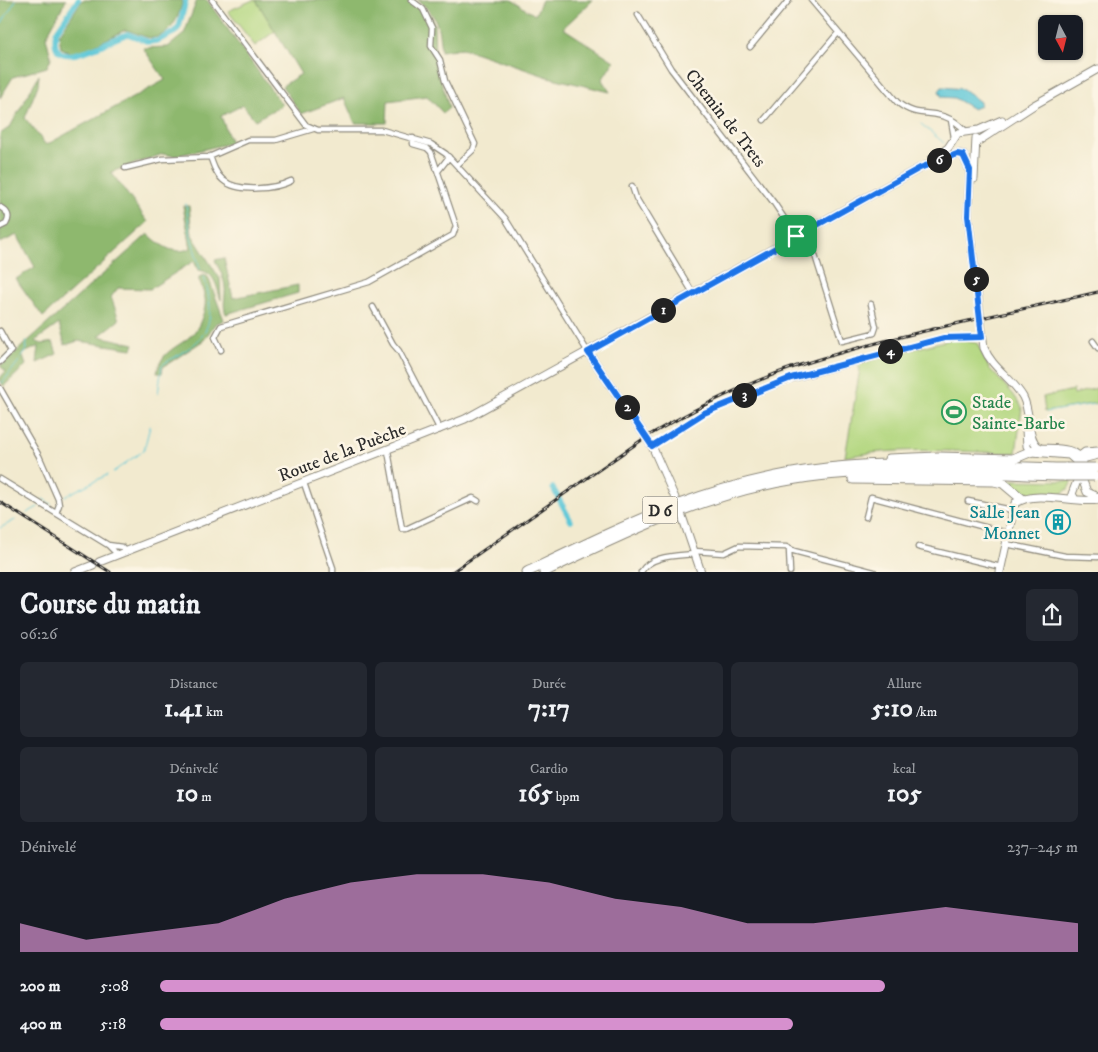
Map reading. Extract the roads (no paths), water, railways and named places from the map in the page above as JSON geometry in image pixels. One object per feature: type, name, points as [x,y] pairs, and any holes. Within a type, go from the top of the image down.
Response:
[{"type":"highway","points":[[798,475],[818,466],[850,461],[938,457],[1017,459],[1034,449]]},
{"type":"highway","name":"D 6","points":[[528,572],[681,502],[740,484],[798,475],[894,472],[1096,472]]},
{"type":"highway","points":[[798,475],[994,481],[1003,483],[1014,493],[1016,504]]},
{"type":"highway","name":"D 6","points":[[544,572],[684,509],[718,497],[798,475]]},
{"type":"main road","points":[[920,168],[948,148],[958,133],[983,129],[1098,69]]},
{"type":"main road","points":[[920,168],[947,156],[970,154],[976,146],[1034,104]]},
{"type":"main road","points":[[968,131],[975,135],[976,146],[970,230]]},
{"type":"main road","points":[[954,138],[953,146],[962,154],[970,170],[968,210],[982,337],[988,357],[1021,395],[1028,410],[1031,423],[1030,438],[1034,449],[1067,450],[1079,460]]},
{"type":"main road","name":"Route de la Puèche","points":[[75,572],[388,451],[440,430],[497,403],[920,168]]},
{"type":"main road","points":[[588,352],[652,446],[675,498]]},
{"type":"main road","points":[[1079,460],[1088,451],[1098,452]]},
{"type":"main road","points":[[1079,460],[1098,455]]},
{"type":"main road","points":[[1058,498],[1081,489],[1098,498]]},
{"type":"main road","points":[[1002,570],[1007,533],[1016,504],[1030,497],[1075,499],[1079,501],[1081,489]]},
{"type":"main road","points":[[682,516],[701,572]]},
{"type":"street","points":[[212,0],[263,66],[295,113],[306,125],[314,129]]},
{"type":"street","points":[[411,0],[423,9],[432,28],[431,46],[440,60],[445,81],[474,144],[473,150],[457,164]]},
{"type":"street","points":[[750,47],[789,0]]},
{"type":"street","points":[[811,0],[904,108],[920,114],[950,119],[968,131]]},
{"type":"street","name":"Chemin de Trets","points":[[638,15],[671,69],[770,198],[796,236]]},
{"type":"street","points":[[764,120],[838,33]]},
{"type":"street","points":[[950,119],[954,138]]},
{"type":"street","points":[[125,168],[162,158],[173,160],[192,156],[210,156],[248,140],[276,140],[314,129],[382,130],[431,144],[457,164],[505,218],[588,352]]},
{"type":"street","points":[[221,350],[215,337],[221,326],[368,282],[453,235],[456,226],[430,151],[415,145],[413,138]]},
{"type":"street","points":[[210,156],[219,175],[231,184],[268,189],[291,182]]},
{"type":"street","points":[[438,171],[449,157]]},
{"type":"street","points":[[632,186],[636,198],[693,293]]},
{"type":"street","points":[[0,207],[6,210],[8,218],[6,224],[0,227]]},
{"type":"street","points":[[807,230],[842,341],[874,332],[876,327],[871,304]]},
{"type":"street","points":[[373,307],[393,344],[399,351],[440,430]]},
{"type":"street","points":[[0,332],[11,351],[0,362]]},
{"type":"street","points":[[652,446],[704,413],[791,378],[944,338],[982,337]]},
{"type":"street","points":[[1093,341],[1098,348]]},
{"type":"street","points":[[0,388],[39,456],[58,499],[59,506],[56,513]]},
{"type":"street","points":[[388,451],[402,529],[406,529],[473,498],[478,501]]},
{"type":"street","points":[[0,479],[108,545],[118,555]]},
{"type":"street","points":[[304,483],[333,572]]},
{"type":"street","points":[[866,517],[871,497],[1007,533]]},
{"type":"street","points":[[968,501],[1016,504]]},
{"type":"street","points":[[1005,544],[1064,556],[1098,557]]},
{"type":"street","points":[[108,545],[122,547],[127,552]]},
{"type":"street","points":[[641,572],[648,562],[655,560],[694,552],[724,553],[739,546],[791,550],[874,572]]},
{"type":"street","points":[[918,547],[1002,570]]},
{"type":"street","points":[[790,572],[791,550]]},
{"type":"water","points":[[942,87],[963,89],[980,102],[980,106],[973,109],[954,98],[942,97],[939,91]]},
{"type":"waterway","points":[[0,26],[16,0]]},
{"type":"waterway","points":[[78,0],[56,32],[56,46],[61,53],[71,55],[83,52],[128,34],[149,42],[157,41],[175,32],[179,27],[186,0]]},
{"type":"waterway","points":[[921,124],[944,143]]},
{"type":"waterway","points":[[186,204],[191,237],[200,269]]},
{"type":"waterway","points":[[158,394],[162,365],[198,341],[208,325],[210,307],[204,277]]},
{"type":"waterway","points":[[2,383],[26,352],[27,341]]},
{"type":"waterway","points":[[1046,412],[1095,404]]},
{"type":"waterway","points":[[113,472],[144,450],[150,426]]},
{"type":"waterway","points":[[65,496],[107,475]]},
{"type":"waterway","points":[[553,488],[571,521]]},
{"type":"waterway","points":[[43,499],[51,504]]},
{"type":"waterway","points":[[27,513],[38,507]]},
{"type":"waterway","points":[[0,528],[15,520]]},
{"type":"railway","points":[[452,572],[646,437],[739,389],[777,373],[833,355],[946,326],[1098,292]]},
{"type":"railway","points":[[0,502],[110,572]]},
{"type":"place","name":"Stade Sainte-Barbe","points":[[954,412]]},
{"type":"place","name":"Salle Jean Monnet","points":[[1058,522]]}]
